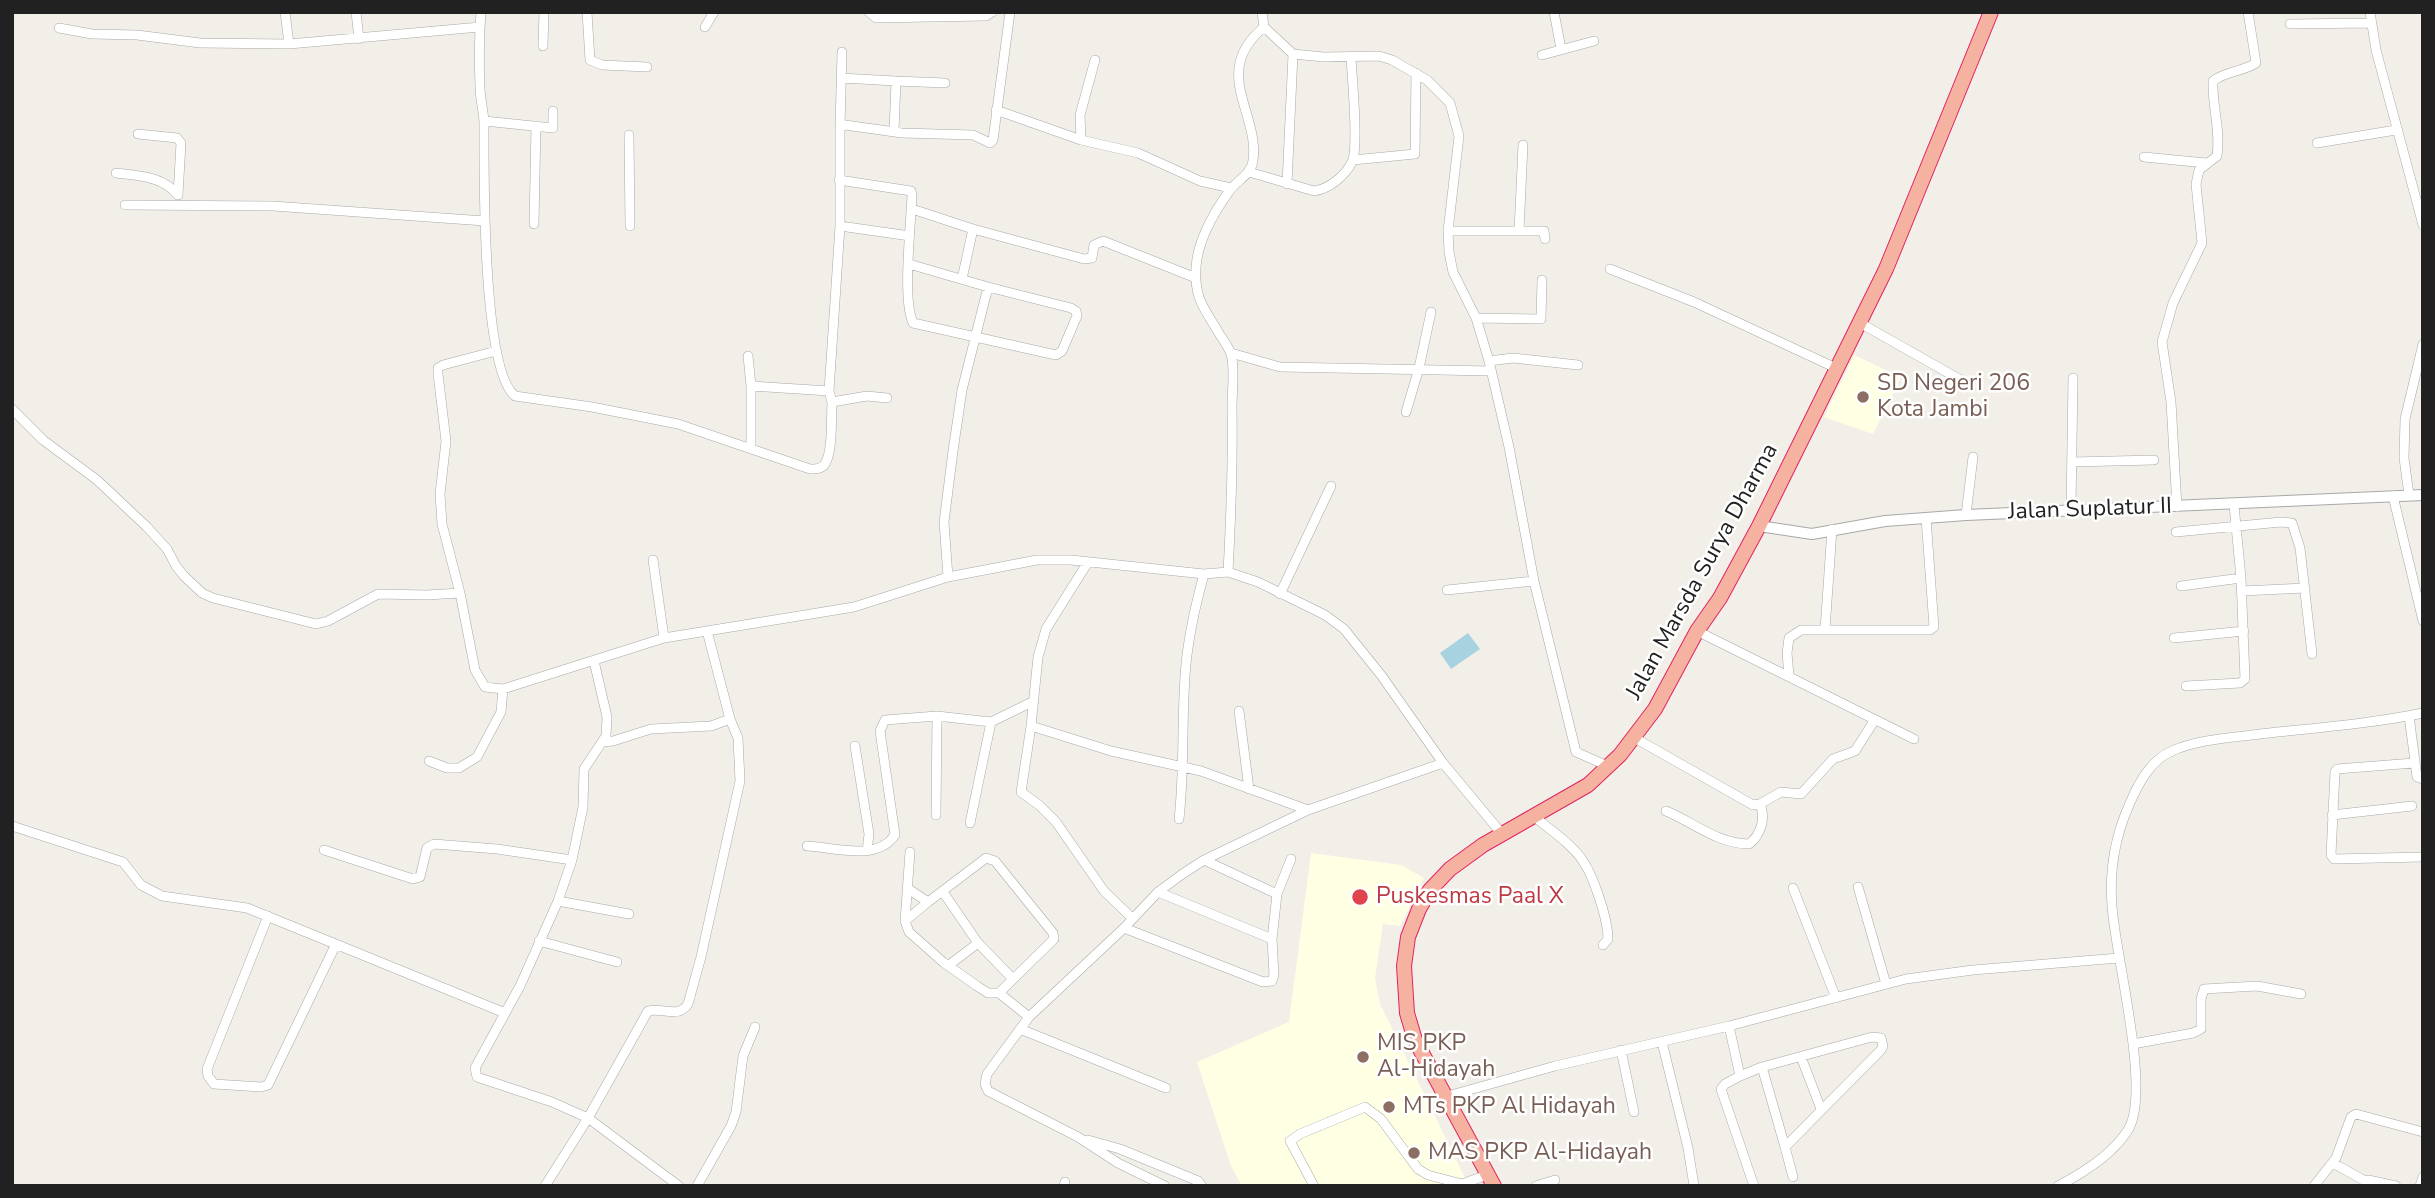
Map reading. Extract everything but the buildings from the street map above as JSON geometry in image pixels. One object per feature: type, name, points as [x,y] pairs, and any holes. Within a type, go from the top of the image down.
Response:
[{"type":"highway","name":"Jalan Marsda Surya Dharma","points":[[1491,1180],[1415,1040],[1407,1013],[1404,966],[1408,937],[1419,909],[1430,890],[1450,869],[1502,834],[1588,785],[1609,766],[1654,709],[1759,526],[1886,270],[1991,12]]},
{"type":"street","points":[[285,12],[289,44]]},
{"type":"street","points":[[356,12],[359,38]]},
{"type":"street","points":[[481,12],[480,88],[484,121],[482,187],[496,351],[504,383],[515,396],[592,407],[678,424],[810,470],[819,469],[825,464],[829,451],[832,402],[829,391],[840,226],[842,52]]},
{"type":"street","points":[[543,46],[544,12]]},
{"type":"street","points":[[587,12],[590,60],[602,65],[647,67]]},
{"type":"street","points":[[705,12],[705,27],[713,12]]},
{"type":"street","points":[[840,127],[845,125],[894,131],[973,135],[990,143],[993,140],[1009,17],[991,13],[876,18],[869,12]]},
{"type":"street","points":[[1262,12],[1264,27],[1293,54],[1379,56],[1416,73],[1441,92],[1450,103],[1459,136],[1448,231],[1449,252],[1454,272],[1476,318],[1490,366],[1509,447],[1534,581],[1576,752],[1609,766]]},
{"type":"street","points":[[1554,12],[1561,49]]},
{"type":"street","points":[[2177,506],[2171,402],[2162,342],[2173,303],[2202,243],[2196,184],[2199,170],[2217,156],[2219,141],[2213,81],[2256,63],[2248,12]]},
{"type":"street","points":[[2370,12],[2376,50],[2423,225]]},
{"type":"street","points":[[2290,24],[2371,23]]},
{"type":"street","points":[[59,28],[92,34],[137,35],[200,43],[289,44],[480,27]]},
{"type":"street","points":[[1228,572],[1233,493],[1231,354],[1203,310],[1196,278],[1200,247],[1210,222],[1231,188],[1249,172],[1253,163],[1252,135],[1242,105],[1238,80],[1242,58],[1252,37],[1264,27]]},
{"type":"street","points":[[1542,55],[1594,41]]},
{"type":"street","points":[[1287,184],[1293,54]]},
{"type":"street","points":[[1249,172],[1314,191],[1323,190],[1339,178],[1353,160],[1351,57]]},
{"type":"street","points":[[1081,139],[1080,115],[1095,60]]},
{"type":"street","points":[[1353,160],[1415,153],[1416,73]]},
{"type":"street","points":[[841,78],[945,83]]},
{"type":"street","points":[[894,131],[896,81]]},
{"type":"street","points":[[996,110],[1081,139],[1132,150],[1200,181],[1231,188]]},
{"type":"street","points":[[484,121],[553,128],[553,111]]},
{"type":"street","points":[[534,224],[536,126]]},
{"type":"street","points":[[2317,143],[2396,130]]},
{"type":"street","points":[[138,134],[177,138],[181,143],[178,195]]},
{"type":"street","points":[[629,135],[630,226]]},
{"type":"street","points":[[1519,231],[1523,145]]},
{"type":"street","points":[[2144,157],[2206,163]]},
{"type":"street","points":[[116,173],[159,180],[171,186],[187,205]]},
{"type":"street","points":[[839,180],[907,189],[912,195],[909,264],[909,308],[913,323],[1056,355],[1062,351],[1077,316],[1071,308],[909,264]]},
{"type":"street","points":[[125,205],[273,206],[485,221]]},
{"type":"street","points":[[912,209],[973,229],[1084,259],[1093,258],[1094,245],[1103,241],[1196,278]]},
{"type":"street","points":[[840,226],[910,236]]},
{"type":"street","points":[[962,279],[973,229]]},
{"type":"street","points":[[1448,231],[1544,231],[1545,239]]},
{"type":"street","points":[[1610,270],[1694,302],[1836,368]]},
{"type":"street","points":[[1476,318],[1541,319],[1542,280]]},
{"type":"street","points":[[948,577],[944,522],[962,390],[988,287]]},
{"type":"street","points":[[1406,412],[1431,312]]},
{"type":"street","points":[[1860,323],[1968,384]]},
{"type":"street","points":[[2409,495],[2404,458],[2405,419],[2423,344]]},
{"type":"street","points":[[496,351],[438,368],[446,441],[440,494],[442,524],[460,593],[475,670],[485,687],[503,689],[664,638],[854,607],[948,577],[1037,560],[1088,562],[1204,574],[1228,572],[1258,582],[1325,615],[1344,629],[1381,675],[1443,762],[1502,834]]},
{"type":"street","points":[[1231,354],[1280,367],[1490,366],[1513,358],[1578,365]]},
{"type":"street","points":[[748,356],[751,449]]},
{"type":"street","points":[[2071,509],[2073,378]]},
{"type":"street","points":[[751,386],[829,391]]},
{"type":"street","points":[[832,402],[867,396],[887,398]]},
{"type":"street","points":[[12,409],[22,416],[43,440],[97,480],[147,527],[167,549],[184,576],[202,593],[213,598],[316,624],[328,621],[378,594],[460,593]]},
{"type":"street","points":[[1966,515],[1973,457]]},
{"type":"street","points":[[2072,462],[2154,460]]},
{"type":"street","points":[[1280,594],[1331,486]]},
{"type":"street","name":"Jalan Suplatur II","points":[[1759,526],[1812,534],[1832,529],[1966,515],[2423,495]]},
{"type":"street","points":[[2393,496],[2423,621]]},
{"type":"street","points":[[2186,686],[2243,681],[2245,676],[2242,591],[2234,505]]},
{"type":"street","points":[[1789,676],[1789,638],[1801,630],[1933,629],[1926,518]]},
{"type":"street","points":[[2176,532],[2291,523],[2300,548],[2312,654]]},
{"type":"street","points":[[1825,630],[1832,529]]},
{"type":"street","points":[[653,560],[664,638]]},
{"type":"street","points":[[1088,562],[1046,629],[1038,657],[1021,792],[1040,805],[1056,822],[1104,891],[1132,918]]},
{"type":"street","points":[[1179,819],[1184,767],[1186,664],[1196,603],[1204,574]]},
{"type":"street","points":[[2180,586],[2241,578]]},
{"type":"street","points":[[1447,590],[1534,581]]},
{"type":"street","points":[[2242,591],[2305,588]]},
{"type":"street","points":[[545,1186],[588,1118],[648,1011],[657,1008],[677,1013],[684,1010],[688,1004],[740,781],[738,738],[730,719],[707,631]]},
{"type":"street","points":[[1697,631],[1914,739]]},
{"type":"street","points":[[2174,638],[2244,631]]},
{"type":"street","points":[[594,662],[607,717],[603,742],[584,769],[583,807],[572,860],[558,901],[520,986],[475,1068],[477,1077],[552,1102],[588,1118],[679,1186]]},
{"type":"street","points":[[429,761],[447,768],[459,768],[477,757],[501,712],[503,689]]},
{"type":"street","points":[[807,846],[867,851],[887,844],[895,835],[880,731],[885,720],[937,716],[991,722],[1034,701]]},
{"type":"street","points":[[1239,711],[1249,789]]},
{"type":"street","points":[[2058,1186],[2093,1165],[2129,1130],[2134,1114],[2133,1044],[2111,903],[2113,852],[2134,793],[2158,759],[2183,747],[2213,740],[2423,713]]},
{"type":"street","points":[[936,815],[937,716]]},
{"type":"street","points":[[2409,716],[2417,777],[2423,779]]},
{"type":"street","points":[[603,742],[651,729],[710,726],[730,719]]},
{"type":"street","points":[[1633,737],[1747,803],[1760,804],[1781,792],[1801,794],[1833,759],[1855,751],[1874,721]]},
{"type":"street","points":[[970,823],[991,722]]},
{"type":"street","points":[[1031,726],[1111,751],[1201,771],[1308,810]]},
{"type":"street","points":[[855,746],[869,834],[867,851]]},
{"type":"street","points":[[1165,1186],[988,1091],[985,1084],[987,1074],[1029,1017],[1124,928],[1158,892],[1204,860],[1308,810],[1443,762]]},
{"type":"street","points":[[2414,763],[2337,769],[2331,855],[2333,859],[2423,857]]},
{"type":"street","points":[[1665,811],[1689,821],[1715,838],[1749,844],[1759,833],[1763,812],[1760,804]]},
{"type":"street","points":[[2332,815],[2412,806]]},
{"type":"street","points":[[1535,817],[1583,861],[1608,930],[1608,939],[1603,945]]},
{"type":"street","points":[[12,826],[123,862],[141,885],[162,896],[247,908],[505,1013]]},
{"type":"street","points":[[324,850],[413,879],[420,877],[427,848],[434,844],[497,849],[572,860]]},
{"type":"street","points":[[910,852],[905,921],[910,935],[976,986],[988,993],[999,993],[1029,1017]]},
{"type":"street","points":[[905,921],[986,858],[996,861],[1054,936],[1053,942],[999,993]]},
{"type":"street","points":[[1124,928],[1263,982],[1272,981],[1272,939],[1277,894],[1291,859]]},
{"type":"street","points":[[1204,860],[1277,894]]},
{"type":"street","points":[[1858,887],[1886,984]]},
{"type":"street","points":[[907,888],[928,902]]},
{"type":"street","points":[[1793,888],[1836,998]]},
{"type":"street","points":[[943,892],[978,943],[1013,979]]},
{"type":"street","points":[[1158,892],[1272,939]]},
{"type":"street","points":[[558,901],[629,915]]},
{"type":"street","points":[[268,916],[206,1069],[214,1084],[261,1087],[268,1085],[336,944]]},
{"type":"street","points":[[539,941],[617,962]]},
{"type":"street","points":[[949,965],[978,943]]},
{"type":"street","points":[[1444,1097],[1886,984],[1973,970],[2119,958]]},
{"type":"street","points":[[2133,1044],[2193,1033],[2201,1029],[2200,999],[2204,989],[2257,986],[2301,994]]},
{"type":"street","points":[[1728,1026],[1740,1076]]},
{"type":"street","points":[[696,1186],[731,1126],[736,1112],[743,1056],[755,1027]]},
{"type":"street","points":[[1020,1029],[1166,1088]]},
{"type":"street","points":[[1754,1186],[1721,1089],[1725,1084],[1762,1067],[1872,1037],[1881,1038],[1881,1050],[1785,1147]]},
{"type":"street","points":[[1661,1041],[1688,1148],[1694,1186]]},
{"type":"street","points":[[1621,1050],[1634,1112]]},
{"type":"street","points":[[1801,1057],[1821,1109]]},
{"type":"street","points":[[1762,1067],[1794,1177]]},
{"type":"street","points":[[1314,1186],[1290,1141],[1300,1133],[1365,1107],[1381,1119],[1418,1169],[1428,1175],[1462,1184],[1491,1180]]},
{"type":"street","points":[[2314,1186],[2333,1163],[2351,1117],[2356,1114],[2423,1132]]},
{"type":"street","points":[[1078,1137],[1120,1149],[1198,1181],[1202,1186]]},
{"type":"street","points":[[2333,1163],[2374,1186]]},
{"type":"street","points":[[2420,1186],[2423,1177]]},
{"type":"street","points":[[2360,1178],[2396,1186]]},
{"type":"street","points":[[1536,1186],[1555,1180]]},
{"type":"shaded area","name":"SD Negeri 206 Kota Jambi","points":[[1854,355],[1901,377],[1873,434],[1824,417]]},
{"type":"shaded area","points":[[1311,853],[1401,865],[1424,878],[1400,926],[1383,924],[1375,978],[1380,1004],[1469,1186],[1242,1186],[1231,1166],[1197,1062],[1289,1022]]},
{"type":"water","points":[[1468,633],[1480,649],[1451,669],[1440,653]]},
{"type":"place","name":"SD Negeri 206 Kota Jambi","points":[[1863,397]]},
{"type":"place","name":"Puskesmas Paal X","points":[[1360,897]]},
{"type":"place","name":"MIS PKP Al-Hidayah","points":[[1363,1057]]},
{"type":"place","name":"MTs PKP Al Hidayah","points":[[1389,1107]]},
{"type":"place","name":"MAS PKP Al-Hidayah","points":[[1414,1153]]}]
